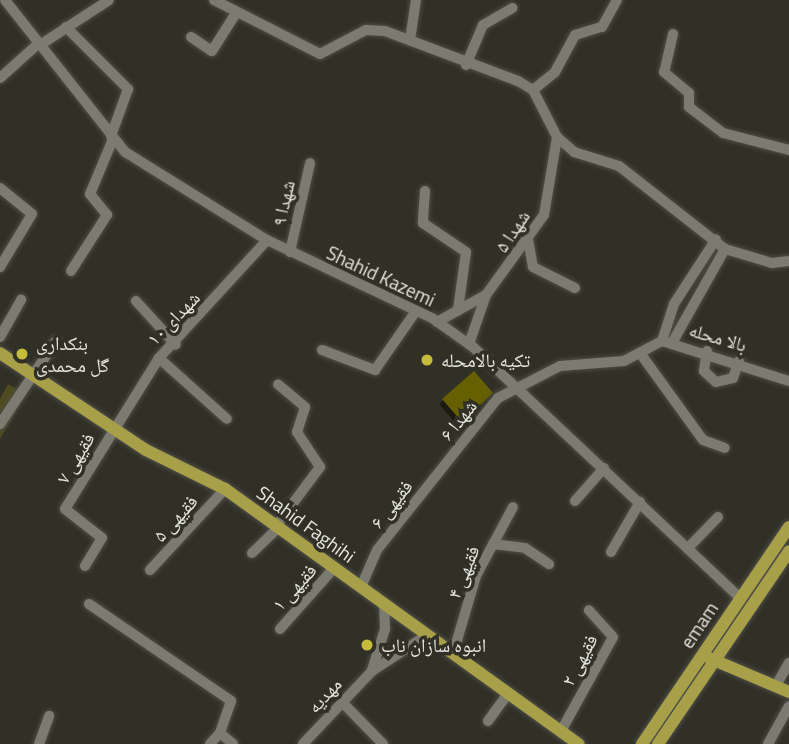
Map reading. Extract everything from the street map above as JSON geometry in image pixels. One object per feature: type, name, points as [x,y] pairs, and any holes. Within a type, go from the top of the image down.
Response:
[{"type":"main road","name":"Shahid Faghihi","points":[[0,353],[113,428],[225,489],[579,744]]},
{"type":"main road","name":"emam","points":[[659,744],[740,598],[789,527]]},
{"type":"main road","name":"emam","points":[[642,744],[789,551]]},
{"type":"main road","points":[[708,658],[789,692]]},
{"type":"street","points":[[0,78],[40,44],[109,0]]},
{"type":"street","points":[[214,0],[320,54],[366,30],[410,40],[533,90],[557,137],[574,152],[620,166],[716,239],[725,249],[772,263],[789,261]]},
{"type":"street","points":[[410,40],[416,0]]},
{"type":"street","points":[[533,90],[555,72],[575,35],[602,27],[617,0]]},
{"type":"street","name":"Shahid Kazemi","points":[[4,4],[40,44],[112,138],[162,178],[267,240],[438,322],[469,344],[518,386],[740,598]]},
{"type":"street","points":[[466,65],[483,26],[512,8]]},
{"type":"street","points":[[191,37],[212,51],[236,13]]},
{"type":"street","points":[[66,27],[128,89],[90,194],[107,215],[71,271]]},
{"type":"street","points":[[673,34],[664,72],[689,93],[689,107],[723,133],[789,150]]},
{"type":"street","name":"شهدا ۵","points":[[469,344],[486,295],[544,215],[557,137]]},
{"type":"street","name":"شهدا ۹","points":[[290,251],[310,163]]},
{"type":"street","points":[[0,188],[32,214],[4,252],[0,267]]},
{"type":"street","points":[[425,191],[422,223],[466,252],[458,310]]},
{"type":"street","points":[[528,239],[533,267],[575,288]]},
{"type":"street","points":[[667,342],[674,304],[716,239]]},
{"type":"street","name":"شهدای ۱۰","points":[[113,428],[159,358],[176,345],[267,240]]},
{"type":"street","points":[[667,342],[725,249]]},
{"type":"street","name":"شهدا ۵","points":[[438,322],[486,295]]},
{"type":"street","points":[[0,337],[21,300]]},
{"type":"street","points":[[136,301],[176,345]]},
{"type":"street","points":[[322,351],[375,370],[416,311]]},
{"type":"street","points":[[0,424],[31,373],[56,341]]},
{"type":"street","name":"بالا محله","points":[[518,386],[560,366],[624,361],[667,342],[739,361],[789,381]]},
{"type":"street","points":[[707,351],[704,371],[716,382],[733,379],[739,361]]},
{"type":"street","points":[[640,353],[704,440],[725,448]]},
{"type":"street","points":[[159,358],[227,419]]},
{"type":"street","points":[[252,553],[277,527],[320,467],[297,432],[305,407],[278,384]]},
{"type":"street","name":"شهدا ۶","points":[[432,481],[498,398],[518,386]]},
{"type":"street","name":"فقیهی ۷","points":[[85,566],[102,538],[65,509],[113,428]]},
{"type":"street","points":[[575,501],[604,468]]},
{"type":"street","name":"فقیهی ۶","points":[[361,587],[377,551],[432,481]]},
{"type":"street","name":"فقیهی ۵","points":[[150,570],[225,489]]},
{"type":"street","points":[[611,552],[640,502]]},
{"type":"street","name":"فقیهی ۴","points":[[453,653],[476,576],[513,507]]},
{"type":"street","points":[[688,548],[718,517]]},
{"type":"street","points":[[493,544],[525,548],[549,564]]},
{"type":"street","name":"فقیهی ۱","points":[[280,629],[334,568]]},
{"type":"street","points":[[89,604],[231,701],[220,733],[210,744]]},
{"type":"street","points":[[372,671],[385,629],[384,604]]},
{"type":"street","name":"فقیهی ۲","points":[[561,731],[613,637],[589,610]]},
{"type":"street","points":[[372,671],[427,635]]},
{"type":"street","points":[[775,687],[789,663]]},
{"type":"street","name":"مهدیه","points":[[303,744],[372,671]]},
{"type":"street","points":[[488,722],[508,693]]},
{"type":"street","points":[[342,702],[383,744]]},
{"type":"street","points":[[768,744],[789,705]]},
{"type":"street","points":[[39,744],[49,716]]},
{"type":"street","points":[[220,733],[233,744]]},
{"type":"shaded area","points":[[8,384],[26,394],[0,439],[0,399]]},
{"type":"building","points":[[474,371],[493,393],[462,422],[442,399]]},
{"type":"place","name":"بنکداری گل محمدی","points":[[22,354]]},
{"type":"place","name":"تکیه بالامحله","points":[[427,360]]},
{"type":"place","name":"انبوه سازان ناب","points":[[367,645]]}]
